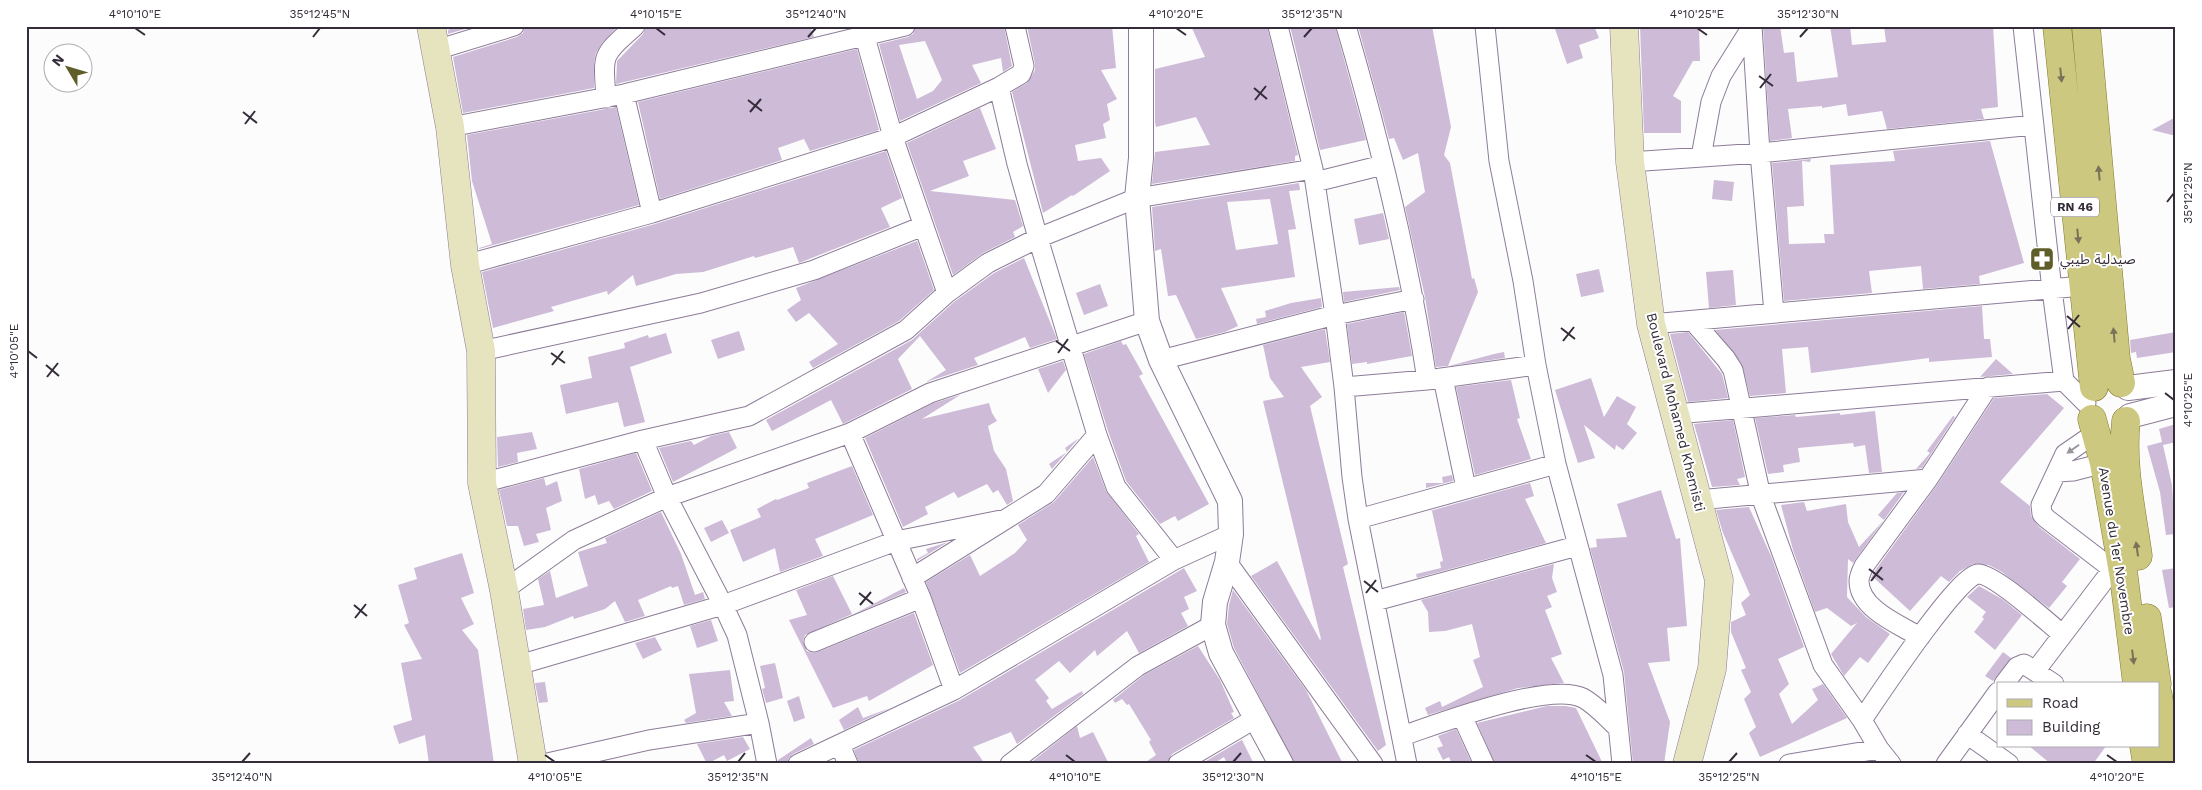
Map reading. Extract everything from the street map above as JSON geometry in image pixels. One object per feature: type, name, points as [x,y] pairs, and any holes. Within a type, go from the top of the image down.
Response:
[{"type":"main road","name":"Boulevard Mohamed Khemisti","points":[[1624,26],[1630,162],[1652,324],[1719,580],[1712,669],[1687,764]]},
{"type":"main road","name":"Avenue du 1er Novembre","points":[[2056,26],[2083,286],[2092,410],[2104,464],[2118,574],[2137,682]]},
{"type":"main road","name":"RN 46","points":[[2086,26],[2116,359],[2125,386]]},
{"type":"main road","points":[[434,38],[450,127],[465,265],[481,351],[482,483],[504,590],[515,666],[533,764]]},
{"type":"main road","points":[[2107,380],[2125,386],[2133,402],[2128,418],[2112,427],[2105,427],[2092,410],[2107,380]]},
{"type":"main road","name":"Avenue du 1er Novembre","points":[[2128,418],[2124,443],[2125,466],[2157,682]]},
{"type":"main road","points":[[2160,709],[2168,764]]},
{"type":"street","points":[[434,38],[514,26]]},
{"type":"street","points":[[635,26],[605,56],[603,64],[652,214]]},
{"type":"street","points":[[450,127],[615,96],[863,31],[905,26]]},
{"type":"street","points":[[465,265],[652,214],[893,137],[999,87],[1022,74],[1024,66],[1015,26]]},
{"type":"street","points":[[1141,26],[1141,158],[1137,198],[1147,321],[1161,360],[1230,501],[1231,534],[1227,562],[1215,602],[1213,625],[1222,653],[1281,764]]},
{"type":"street","points":[[1278,26],[1314,175],[1335,315],[1358,519],[1407,764]]},
{"type":"street","points":[[1346,26],[1383,165],[1414,299],[1466,488]]},
{"type":"street","points":[[1485,26],[1499,161],[1523,280],[1536,365],[1556,464],[1613,675],[1622,764]]},
{"type":"street","points":[[2023,26],[2064,381],[2092,410],[2065,454],[2046,492],[2041,505],[2042,514],[2118,574],[2062,634],[2036,670]]},
{"type":"street","points":[[1701,157],[1711,102],[1721,76],[1751,27]]},
{"type":"street","points":[[1751,27],[1774,313]]},
{"type":"street","points":[[863,31],[893,137],[947,293]]},
{"type":"street","points":[[999,87],[1017,164],[1038,238],[1072,346],[1097,435],[1116,487],[1174,560]]},
{"type":"street","points":[[1630,162],[1760,153],[2034,125]]},
{"type":"street","points":[[482,483],[642,440],[749,416],[906,330],[947,293],[988,263],[1038,238],[1137,198],[1383,165]]},
{"type":"street","points":[[481,351],[701,303],[814,270],[923,226]]},
{"type":"street","points":[[1652,324],[2083,286]]},
{"type":"street","points":[[1161,360],[1335,315],[1414,299]]},
{"type":"street","points":[[504,590],[574,540],[666,497],[850,433],[930,393],[1147,321]]},
{"type":"street","points":[[1692,321],[1726,359],[1733,370],[1761,496],[1823,665],[1862,720],[1878,749],[1891,764]]},
{"type":"street","points":[[1344,387],[1435,379],[1536,365]]},
{"type":"street","points":[[1676,414],[2064,381]]},
{"type":"street","points":[[2125,386],[2176,382]]},
{"type":"street","points":[[1920,637],[1870,604],[1861,592],[1859,579],[1864,566],[1928,479],[1988,387]]},
{"type":"street","points":[[2128,418],[2176,404]]},
{"type":"street","points":[[850,433],[912,578],[954,690]]},
{"type":"street","points":[[912,578],[1046,494],[1097,435]]},
{"type":"street","points":[[642,440],[666,497],[724,605],[736,635],[759,723],[767,764]]},
{"type":"street","points":[[1358,519],[1556,464]]},
{"type":"street","points":[[2057,472],[2073,471],[2104,464]]},
{"type":"street","points":[[1698,500],[1761,496],[1928,479]]},
{"type":"street","points":[[515,666],[724,605],[896,541],[1006,520]]},
{"type":"street","points":[[798,764],[954,690],[1174,560],[1231,534]]},
{"type":"street","points":[[1375,602],[1577,546]]},
{"type":"street","points":[[1227,562],[1373,764]]},
{"type":"street","points":[[1862,720],[1920,637],[1966,580],[1979,574],[1988,577],[2024,602],[2062,634]]},
{"type":"street","points":[[814,642],[920,598]]},
{"type":"street","points":[[1010,764],[1138,666],[1213,625]]},
{"type":"street","points":[[2006,682],[2021,664],[2027,664],[2051,682]]},
{"type":"street","points":[[1946,764],[1997,693]]},
{"type":"street","points":[[1402,736],[1462,716],[1551,694],[1570,694],[1582,698],[1593,705],[1618,728]]},
{"type":"street","points":[[1462,716],[1484,764]]},
{"type":"street","points":[[1178,764],[1256,718]]},
{"type":"street","points":[[543,764],[649,740],[759,723]]},
{"type":"street","points":[[1967,734],[2009,764]]},
{"type":"street","points":[[840,745],[848,764]]},
{"type":"street","points":[[1789,764],[1878,749]]},
{"type":"building","points":[[457,26],[475,26],[448,34],[448,30]]},
{"type":"building","points":[[525,26],[618,26],[602,43],[596,53],[594,88],[463,113],[453,57],[517,37],[523,33]]},
{"type":"building","points":[[646,26],[810,26],[814,37],[616,84],[617,61],[643,34]]},
{"type":"building","points":[[916,26],[1004,26],[1012,66],[1003,72],[1001,58],[972,65],[981,83],[900,121],[879,44],[913,34]],"holes":[[[925,41],[942,80],[933,91],[917,99],[899,45]]]},
{"type":"building","points":[[1027,26],[1112,26],[1116,68],[1101,70],[1117,99],[1107,104],[1110,120],[1103,124],[1106,138],[1075,145],[1078,161],[1101,158],[1110,171],[1073,196],[1043,213],[1012,92],[1027,83],[1035,70]]},
{"type":"building","points":[[1191,26],[1267,26],[1298,155],[1295,156],[1295,161],[1152,184],[1155,152],[1210,145],[1196,117],[1156,127],[1155,122],[1155,69],[1205,57]]},
{"type":"building","points":[[1290,26],[1335,26],[1366,140],[1320,150]]},
{"type":"building","points":[[1358,26],[1432,26],[1451,127],[1444,155],[1450,163],[1472,279],[1474,278],[1478,292],[1448,366],[1436,367],[1425,297],[1405,207],[1425,192],[1418,153],[1403,160],[1394,138],[1389,139]]},
{"type":"building","points":[[1554,26],[1594,26],[1599,38],[1579,45],[1583,58],[1567,64]]},
{"type":"building","points":[[1640,26],[1699,26],[1700,61],[1693,61],[1673,96],[1681,101],[1681,133],[1644,133]]},
{"type":"building","points":[[1763,26],[1780,26],[1784,53],[1794,52],[1797,82],[1838,77],[1830,26],[1850,26],[1852,45],[1886,42],[1884,26],[1993,26],[1998,107],[1981,109],[1984,119],[1887,129],[1882,111],[1848,116],[1846,104],[1822,108],[1822,106],[1788,109],[1792,138],[1770,141]]},
{"type":"building","points":[[857,49],[879,130],[810,151],[804,139],[778,148],[782,160],[660,199],[638,102]]},
{"type":"building","points":[[616,107],[639,205],[479,249],[492,244],[472,181],[467,135]]},
{"type":"building","points":[[980,108],[996,149],[963,161],[969,176],[930,191],[1015,200],[1023,226],[1013,232],[1015,237],[983,253],[953,275],[907,143]]},
{"type":"building","points":[[2176,117],[2176,136],[2152,130]]},
{"type":"building","points":[[1990,141],[2024,263],[1979,276],[1980,284],[1923,289],[1921,266],[1869,271],[1872,293],[1784,301],[1772,163],[1811,159],[1810,162],[1802,161],[1804,206],[1787,207],[1789,244],[1825,243],[1824,234],[1834,234],[1830,165],[1895,161],[1893,151]]},
{"type":"building","points":[[886,151],[902,198],[881,208],[890,227],[799,263],[793,247],[755,258],[754,256],[703,272],[676,274],[636,286],[633,275],[608,295],[607,291],[551,307],[554,311],[493,328],[482,272],[655,224]]},
{"type":"building","points":[[1714,180],[1734,182],[1732,201],[1712,199]]},
{"type":"building","points":[[1299,183],[1300,190],[1289,191],[1296,229],[1288,230],[1295,277],[1221,288],[1238,326],[1225,332],[1196,339],[1176,295],[1168,296],[1161,249],[1155,251],[1152,207]],"holes":[[[1270,199],[1278,244],[1236,250],[1227,202]]]},
{"type":"building","points":[[1383,213],[1389,239],[1359,245],[1354,219]]},
{"type":"building","points":[[917,241],[934,290],[899,321],[813,368],[809,362],[838,344],[809,313],[796,322],[787,310],[801,300],[796,288]]},
{"type":"building","points":[[1024,258],[1057,339],[1030,348],[1025,337],[974,358],[978,365],[926,382],[946,370],[920,336],[898,359],[912,389],[843,424],[831,400],[772,431],[766,420],[912,340],[954,302],[994,273]]},
{"type":"building","points":[[1599,269],[1604,292],[1581,297],[1576,274]]},
{"type":"building","points":[[1733,270],[1736,305],[1709,308],[1706,272]]},
{"type":"building","points":[[1100,284],[1108,306],[1084,315],[1076,293]]},
{"type":"building","points":[[1399,287],[1400,290],[1344,302],[1343,292]]},
{"type":"building","points":[[1321,298],[1322,307],[1257,324],[1256,319],[1266,317],[1265,311],[1291,303]]},
{"type":"building","points":[[1982,306],[1984,339],[1990,339],[1992,357],[1929,362],[1929,358],[1811,373],[1808,347],[1782,349],[1786,393],[1750,396],[1742,364],[1715,330]]},
{"type":"building","points":[[1404,312],[1412,356],[1367,364],[1367,362],[1352,364],[1347,324]]},
{"type":"building","points":[[1325,329],[1330,362],[1301,367],[1322,397],[1310,406],[1348,564],[1343,567],[1386,745],[1378,751],[1251,576],[1277,561],[1321,639],[1263,401],[1284,397],[1270,378],[1263,345]]},
{"type":"building","points":[[739,331],[745,350],[718,359],[711,340]]},
{"type":"building","points":[[1688,332],[1722,374],[1728,398],[1688,402],[1670,334]]},
{"type":"building","points":[[2176,332],[2176,352],[2137,358],[2136,352],[2131,353],[2130,340]]},
{"type":"building","points":[[666,333],[672,353],[630,367],[645,422],[624,427],[618,402],[566,414],[560,385],[592,378],[588,357],[625,348],[624,343],[648,335],[649,338]]},
{"type":"building","points":[[1121,341],[1123,345],[1126,344],[1143,374],[1139,376],[1209,504],[1178,521],[1175,516],[1160,524],[1126,481],[1108,431],[1084,354]]},
{"type":"building","points":[[1504,352],[1505,358],[1449,366],[1494,354]]},
{"type":"building","points":[[1996,359],[2013,374],[1980,377]]},
{"type":"building","points":[[1063,361],[1066,370],[1048,393],[1038,369]]},
{"type":"building","points":[[1591,378],[1604,417],[1617,396],[1636,407],[1627,424],[1637,433],[1623,450],[1616,445],[1615,450],[1584,425],[1595,458],[1578,463],[1555,390]]},
{"type":"building","points":[[1511,380],[1520,418],[1517,419],[1531,459],[1475,475],[1456,387]]},
{"type":"building","points":[[2047,394],[2064,408],[2000,482],[2030,506],[2031,516],[2039,527],[2080,559],[2062,582],[2067,586],[2049,608],[2002,572],[1989,565],[1973,564],[1960,571],[1949,582],[1941,576],[1910,611],[1873,577],[1874,581],[1871,578],[1874,572],[1937,485],[1994,398]]},
{"type":"building","points":[[960,395],[922,419],[989,403],[997,421],[988,426],[994,451],[1006,469],[1013,501],[1007,505],[998,490],[993,493],[987,484],[958,498],[954,492],[925,507],[928,514],[903,527],[865,438],[934,403]]},
{"type":"building","points":[[1875,411],[1882,472],[1869,473],[1865,445],[1854,447],[1853,443],[1798,448],[1800,462],[1783,465],[1784,472],[1768,474],[1755,418],[1840,413],[1840,415]]},
{"type":"building","points":[[1953,416],[1955,417],[1922,468],[1916,469],[1930,453],[1927,451]]},
{"type":"building","points":[[1733,420],[1745,477],[1737,479],[1740,485],[1712,487],[1694,424]]},
{"type":"building","points":[[2176,424],[2176,442],[2163,445],[2172,485],[2175,534],[2166,535],[2160,492],[2147,446],[2162,442],[2159,429]]},
{"type":"building","points":[[532,432],[537,449],[517,453],[518,462],[498,467],[497,437]]},
{"type":"building","points":[[729,432],[737,448],[673,482],[659,448],[691,441],[694,445],[711,436]]},
{"type":"building","points":[[1079,438],[1067,452],[1065,448]]},
{"type":"building","points":[[1067,452],[1052,469],[1049,464]]},
{"type":"building","points":[[636,453],[652,491],[614,509],[609,501],[598,505],[595,495],[585,499],[579,469]]},
{"type":"building","points":[[1093,457],[1106,491],[1139,534],[1136,536],[1149,562],[960,673],[926,582],[970,555],[980,576],[1015,553],[1027,540],[1018,525],[1054,502]]},
{"type":"building","points":[[852,466],[873,515],[815,539],[823,556],[780,572],[775,548],[743,562],[730,530],[761,517],[757,509],[776,499],[809,488],[807,483]]},
{"type":"building","points":[[1452,475],[1453,481],[1426,488],[1426,483],[1443,483],[1442,477]]},
{"type":"building","points":[[544,478],[546,486],[557,481],[562,501],[546,508],[551,530],[536,534],[539,542],[524,546],[518,526],[507,526],[499,490]]},
{"type":"building","points":[[1530,483],[1534,496],[1525,499],[1546,543],[1417,578],[1416,574],[1441,568],[1440,562],[1443,561],[1432,511],[1430,511]]},
{"type":"building","points":[[1661,490],[1676,539],[1680,538],[1687,626],[1667,628],[1670,661],[1648,663],[1670,722],[1664,764],[1633,764],[1624,672],[1590,548],[1597,547],[1596,539],[1627,537],[1617,504]]},
{"type":"building","points":[[1904,492],[1884,520],[1878,515],[1897,493]]},
{"type":"building","points":[[1804,502],[1807,511],[1846,504],[1848,522],[1859,547],[1883,521],[1853,563],[1848,559],[1847,597],[1866,617],[1890,634],[1868,663],[1860,657],[1844,676],[1831,654],[1857,623],[1851,626],[1827,608],[1815,612],[1793,550],[1781,505]]},
{"type":"building","points":[[1749,507],[1771,556],[1804,647],[1778,659],[1789,684],[1779,694],[1792,724],[1818,700],[1812,689],[1823,684],[1847,718],[1760,757],[1749,733],[1756,727],[1744,699],[1751,692],[1741,670],[1746,668],[1731,632],[1731,622],[1746,615],[1741,603],[1750,595],[1723,533],[1716,510]]},
{"type":"building","points":[[661,512],[681,554],[695,595],[703,592],[705,599],[684,605],[678,586],[672,588],[671,586],[638,600],[645,616],[625,622],[615,601],[605,609],[574,619],[573,616],[545,627],[526,630],[523,609],[544,605],[538,579],[550,571],[556,598],[588,586],[578,552],[607,543],[605,538]]},
{"type":"building","points":[[722,520],[729,533],[711,542],[704,528]]},
{"type":"building","points":[[948,542],[917,561],[917,559],[928,553],[926,549]]},
{"type":"building","points":[[462,553],[474,593],[461,598],[474,624],[462,630],[478,650],[494,764],[429,764],[425,735],[399,744],[393,726],[412,720],[401,663],[422,659],[404,625],[409,623],[398,585],[417,579],[414,568]]},
{"type":"building","points":[[1554,564],[1552,578],[1557,592],[1547,596],[1552,607],[1545,610],[1562,654],[1551,658],[1564,683],[1518,688],[1428,715],[1425,708],[1440,701],[1442,707],[1483,687],[1473,660],[1480,657],[1472,624],[1445,631],[1429,632],[1428,612],[1421,600]]},
{"type":"building","points":[[1184,568],[1197,591],[1184,597],[1189,609],[1181,613],[1188,626],[1139,653],[1127,631],[1097,656],[1095,650],[1070,673],[1059,661],[1035,680],[1049,698],[1046,701],[1052,709],[1082,691],[1083,694],[1017,744],[1011,732],[973,747],[985,764],[859,764],[854,750],[960,700]]},
{"type":"building","points":[[2176,568],[2176,607],[2169,608],[2162,570]]},
{"type":"building","points":[[833,576],[852,614],[805,635],[803,641],[807,651],[812,653],[818,652],[914,613],[933,665],[869,701],[867,696],[833,708],[789,620],[807,615],[796,590]]},
{"type":"building","points":[[1979,586],[2002,599],[2022,615],[1995,650],[1974,632],[1984,619],[1982,617],[1986,612],[1967,597]]},
{"type":"building","points":[[904,588],[906,592],[854,614]]},
{"type":"building","points":[[1233,590],[1306,690],[1343,764],[1295,764],[1234,648],[1227,624]]},
{"type":"building","points":[[711,620],[718,641],[697,648],[690,626]]},
{"type":"building","points":[[655,637],[662,650],[643,659],[635,643]]},
{"type":"building","points":[[1198,646],[1220,680],[1234,712],[1231,713],[1234,718],[1172,754],[1167,764],[1143,764],[1156,755],[1149,742],[1151,740],[1129,704],[1127,705],[1122,699],[1115,703],[1113,700],[1144,675]]},
{"type":"building","points":[[2003,652],[2011,658],[1993,681],[1985,676]]},
{"type":"building","points":[[775,663],[783,698],[766,703],[762,689],[765,688],[760,666]]},
{"type":"building","points":[[730,670],[734,701],[724,702],[732,716],[686,723],[684,720],[696,713],[689,674]]},
{"type":"building","points":[[545,682],[548,702],[539,703],[535,683]]},
{"type":"building","points":[[799,696],[805,718],[794,722],[787,701]]},
{"type":"building","points":[[1547,706],[1576,708],[1603,764],[1495,764],[1477,723]]},
{"type":"building","points":[[858,707],[863,718],[890,708],[844,730],[839,720]]},
{"type":"building","points":[[1077,726],[1080,738],[1093,732],[1109,764],[1029,764]]},
{"type":"building","points":[[1456,729],[1472,764],[1452,764],[1449,757],[1443,760],[1437,748],[1443,746],[1438,736]]},
{"type":"building","points":[[743,737],[750,749],[727,761],[724,755],[707,764],[697,744]]},
{"type":"building","points":[[811,738],[814,744],[793,754],[787,764],[778,764],[778,760]]},
{"type":"building","points":[[1245,738],[1242,740],[1254,764],[1227,764],[1224,757],[1213,764],[1201,764]]},
{"type":"building","points":[[2031,748],[2105,748],[2093,764],[2051,764]]},
{"type":"place","name":"صيدلية طيبي","points":[[2042,259]]}]
